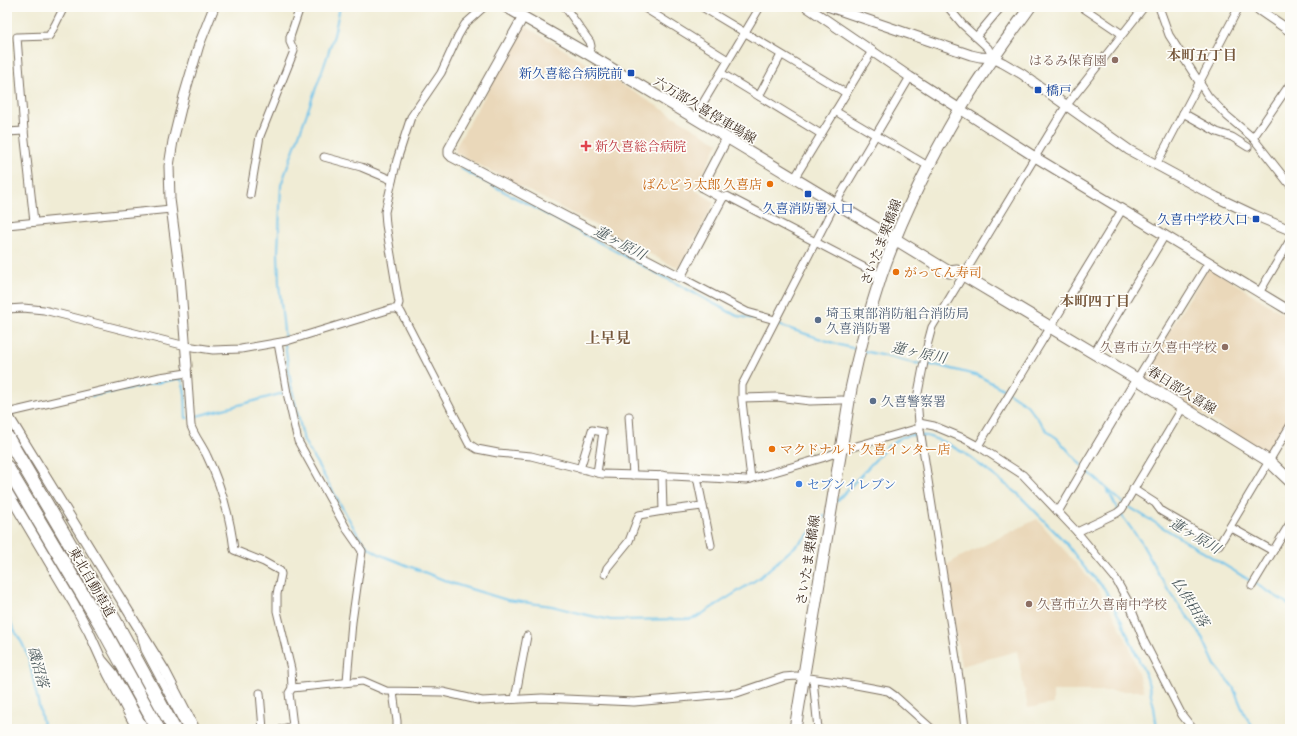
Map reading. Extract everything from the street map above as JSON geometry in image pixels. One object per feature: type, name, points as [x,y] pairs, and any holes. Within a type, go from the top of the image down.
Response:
[{"type":"highway","name":"東北自動車道","points":[[7,437],[107,608],[174,729]]},
{"type":"highway","name":"東北自動車道","points":[[7,467],[94,614],[158,729]]},
{"type":"main road","name":"六万部久喜停車場線","points":[[506,7],[588,54],[893,238]]},
{"type":"main road","name":"さいたま栗橋線","points":[[836,453],[861,344],[881,276],[893,238],[923,163],[990,56],[1023,7]]},
{"type":"main road","name":"さいたま栗橋線","points":[[990,56],[1030,7]]},
{"type":"main road","name":"さいたま栗橋線","points":[[795,729],[804,678],[836,453],[842,400],[855,342],[865,304],[876,273],[958,107]]},
{"type":"main road","name":"春日部久喜線","points":[[893,238],[949,272],[957,271],[1183,407],[1268,461],[1290,481]]},
{"type":"main road","name":"さいたま栗橋線","points":[[787,729],[804,678]]},
{"type":"street","points":[[34,222],[24,131],[17,37],[49,36],[56,26],[64,7]]},
{"type":"street","points":[[214,7],[197,52],[184,96],[173,141],[169,166],[171,209],[180,272],[191,426],[206,454],[225,500],[234,550],[264,562],[280,571],[281,574],[277,594],[277,611],[291,669],[292,688],[289,693],[293,726],[282,729]]},
{"type":"street","points":[[250,195],[260,136],[294,51],[290,42],[290,37],[300,7]]},
{"type":"street","points":[[397,309],[399,303],[385,212],[397,160],[411,117],[441,73],[465,24],[484,7]]},
{"type":"street","points":[[565,7],[590,42],[591,46],[588,54]]},
{"type":"street","points":[[643,7],[728,60]]},
{"type":"street","points":[[655,14],[660,7]]},
{"type":"street","points":[[702,7],[846,93]]},
{"type":"street","points":[[694,118],[760,7]]},
{"type":"street","points":[[807,7],[910,77],[1035,157],[1290,311]]},
{"type":"street","points":[[830,7],[971,55],[990,56],[1022,74],[1129,150],[1222,200],[1290,230]]},
{"type":"street","points":[[948,7],[959,20],[988,48],[990,56]]},
{"type":"street","points":[[976,37],[1001,7]]},
{"type":"street","points":[[1082,7],[1122,34]]},
{"type":"street","points":[[965,729],[960,684],[919,425],[917,398],[929,337],[932,327],[1066,106],[1144,7]]},
{"type":"street","points":[[1159,7],[1168,35],[1208,96],[1227,116],[1253,138],[1290,184]]},
{"type":"street","points":[[1156,165],[1239,7]]},
{"type":"street","points":[[1255,7],[1290,31]]},
{"type":"street","points":[[523,17],[449,149],[452,157],[747,312],[774,322]]},
{"type":"street","points":[[794,179],[872,51]]},
{"type":"street","points":[[759,96],[781,55]]},
{"type":"street","points":[[721,73],[821,134]]},
{"type":"street","points":[[751,479],[742,398],[742,385],[835,204],[910,77]]},
{"type":"street","points":[[1253,138],[1290,84]]},
{"type":"street","points":[[835,111],[923,163]]},
{"type":"street","points":[[1183,113],[1216,132],[1232,137],[1248,147]]},
{"type":"street","points":[[7,132],[24,131]]},
{"type":"street","points":[[722,198],[702,186],[727,138]]},
{"type":"street","points":[[324,157],[361,167],[392,180]]},
{"type":"street","points":[[680,277],[722,198],[727,196],[876,273]]},
{"type":"street","points":[[7,224],[171,209]]},
{"type":"street","points":[[978,446],[1122,210]]},
{"type":"street","points":[[1094,353],[1165,235]]},
{"type":"street","points":[[1259,293],[1290,240]]},
{"type":"street","points":[[1058,512],[1209,262]]},
{"type":"street","points":[[7,309],[23,308],[44,310],[186,346],[213,350],[241,349],[283,342],[391,309],[397,309],[401,312],[469,444],[477,449],[498,453],[531,456],[597,473],[751,479],[836,453],[919,425],[934,426],[978,446],[1023,475],[1077,532],[1115,578],[1130,603],[1144,641],[1182,715],[1193,729]]},
{"type":"street","points":[[283,342],[287,393],[298,442],[346,528],[362,551],[352,622],[347,682]]},
{"type":"street","points":[[187,370],[7,414],[164,671],[195,729]]},
{"type":"street","points":[[742,398],[778,397],[810,401],[842,400]]},
{"type":"street","points":[[1077,532],[1117,513],[1126,503],[1132,489],[1183,407]]},
{"type":"street","points":[[629,416],[632,475]]},
{"type":"street","points":[[1132,489],[1155,503],[1161,511],[1219,545],[1290,426]]},
{"type":"street","points":[[580,469],[592,430],[603,432],[597,473]]},
{"type":"street","points":[[662,475],[663,511]]},
{"type":"street","points":[[697,477],[711,545]]},
{"type":"street","points":[[7,491],[74,604],[126,710],[137,729]]},
{"type":"street","points":[[605,574],[607,568],[629,541],[639,515],[702,506]]},
{"type":"street","points":[[1252,586],[1290,523]]},
{"type":"street","points":[[1230,527],[1273,551]]},
{"type":"street","points":[[140,633],[145,650],[187,729]]},
{"type":"street","points":[[515,699],[527,636]]},
{"type":"street","points":[[101,659],[114,673],[145,729]]},
{"type":"street","points":[[292,688],[366,681],[380,689],[393,692],[443,692],[482,701],[549,698],[634,702],[737,693],[784,677],[804,678],[888,691],[932,729]]},
{"type":"street","points":[[804,678],[818,729]]},
{"type":"street","points":[[393,692],[397,729]]},
{"type":"street","points":[[260,693],[263,729]]},
{"type":"shaded area","name":"新久喜総合病院","points":[[525,26],[718,143],[695,190],[713,201],[714,204],[680,267],[677,268],[456,153],[455,148]]},
{"type":"shaded area","name":"久喜市立久喜中学校","points":[[1212,269],[1290,318],[1290,423],[1271,453],[1268,454],[1145,379],[1142,375],[1207,270]]},
{"type":"shaded area","name":"久喜市立久喜南中学校","points":[[1037,519],[1099,590],[1129,645],[1144,691],[1053,691],[1053,704],[1028,708],[1017,651],[961,666],[945,566]]},
{"type":"waterway","points":[[285,340],[279,284],[278,252],[281,185],[326,60],[334,35],[340,7]]},
{"type":"waterway","name":"蓮ヶ原川","points":[[460,168],[737,316],[767,321]]},
{"type":"waterway","name":"蓮ヶ原川","points":[[775,324],[856,349]]},
{"type":"waterway","points":[[285,344],[291,385],[304,441],[358,535],[369,548],[381,555],[454,584],[507,600],[552,606],[611,620],[690,619],[697,617],[759,578],[807,536],[825,515]]},
{"type":"waterway","name":"蓮ヶ原川","points":[[864,351],[913,363],[940,366],[979,376],[1003,389],[1027,405],[1048,432],[1057,438],[1081,465]]},
{"type":"waterway","points":[[92,396],[181,379],[185,393],[186,418],[188,418]]},
{"type":"waterway","points":[[193,417],[284,393]]},
{"type":"waterway","points":[[837,501],[888,446],[902,437],[912,435],[927,436],[944,442],[964,453],[1017,493],[1066,543],[1084,567],[1104,588],[1121,620],[1147,678],[1154,707],[1157,729]]},
{"type":"waterway","name":"仏供田落","points":[[1085,469],[1123,503]]},
{"type":"waterway","name":"仏供田落","points":[[1108,491],[1118,510]]},
{"type":"waterway","name":"蓮ヶ原川","points":[[1126,505],[1290,605]]},
{"type":"waterway","name":"仏供田落","points":[[1120,513],[1141,542],[1159,575],[1178,604],[1195,626],[1215,665],[1233,687],[1245,715],[1254,729]]},
{"type":"waterway","name":"磯沼落","points":[[7,613],[28,656],[44,729]]},
{"type":"place","name":"はるみ保育園","points":[[1115,60]]},
{"type":"place","name":"新久喜総合病院前","points":[[631,73]]},
{"type":"place","name":"橋戸","points":[[1038,90]]},
{"type":"place","name":"新久喜総合病院","points":[[586,146]]},
{"type":"place","name":"ばんどう太郎 久喜店","points":[[770,184]]},
{"type":"place","name":"久喜消防署入口","points":[[808,194]]},
{"type":"place","name":"久喜中学校入口","points":[[1256,219]]},
{"type":"place","name":"がってん寿司","points":[[896,272]]},
{"type":"place","name":"埼玉東部消防組合消防局 久喜消防署","points":[[818,320]]},
{"type":"place","name":"久喜市立久喜中学校","points":[[1225,347]]},
{"type":"place","name":"久喜警察署","points":[[873,401]]},
{"type":"place","name":"マクドナルド 久喜インター店","points":[[772,449]]},
{"type":"place","name":"セブンイレブン","points":[[799,484]]},
{"type":"place","name":"久喜市立久喜南中学校","points":[[1029,604]]},
{"type":"district","name":"本町五丁目","points":[[1202,55]]},
{"type":"district","name":"本町四丁目","points":[[1095,301]]},
{"type":"district","name":"上早見","points":[[608,338]]}]
